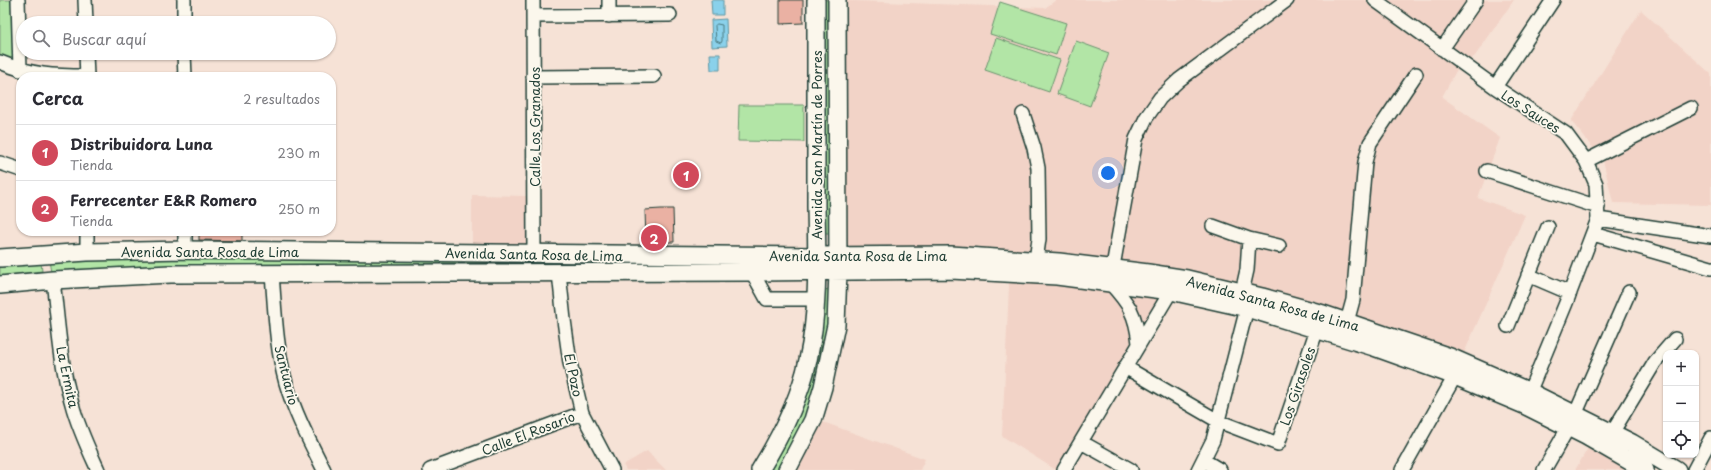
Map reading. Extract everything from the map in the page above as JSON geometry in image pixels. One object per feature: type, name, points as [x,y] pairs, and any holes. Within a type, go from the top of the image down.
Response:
[{"type":"main road","name":"Avenida San Martín de Porres","points":[[760,470],[779,437],[798,394],[808,361],[814,330],[816,264],[816,0]]},
{"type":"main road","name":"Avenida San Martín de Porres","points":[[787,470],[800,448],[813,420],[823,387],[836,325],[838,263],[837,0]]},
{"type":"main road","name":"Avenida Santa Rosa de Lima","points":[[0,258],[87,252],[185,250],[534,254],[816,264]]},
{"type":"main road","name":"Avenida Santa Rosa de Lima","points":[[0,285],[53,280],[170,274],[752,272],[816,264],[951,255],[1036,260],[1111,275],[1171,291],[1244,300],[1347,322],[1450,357],[1527,399],[1572,421],[1645,470]]},
{"type":"main road","name":"Avenida Santa Rosa de Lima","points":[[838,263],[1057,276],[1111,275],[1187,279],[1317,329],[1527,399]]},
{"type":"main road","name":"Avenida Santa Rosa de Lima","points":[[1572,421],[1612,433],[1676,470]]},
{"type":"main road","points":[[779,437],[800,448]]},
{"type":"street","points":[[18,0],[18,16]]},
{"type":"street","points":[[86,0],[86,16]]},
{"type":"street","points":[[184,0],[184,16]]},
{"type":"street","name":"Calle Los Granados","points":[[533,0],[534,254]]},
{"type":"street","points":[[608,0],[609,16]]},
{"type":"street","points":[[1139,343],[1138,327],[1133,314],[1111,275],[1136,139],[1146,118],[1160,98],[1179,80],[1287,0]]},
{"type":"street","name":"Los Sauces","points":[[1375,0],[1495,88],[1566,134],[1586,161],[1596,184],[1598,213],[1593,234],[1527,399]]},
{"type":"street","points":[[1442,50],[1476,0]]},
{"type":"street","points":[[1495,88],[1553,0]]},
{"type":"street","points":[[533,16],[670,15]]},
{"type":"street","points":[[20,60],[20,70]]},
{"type":"street","points":[[86,60],[87,72]]},
{"type":"street","points":[[184,60],[184,72]]},
{"type":"street","points":[[0,62],[29,72]]},
{"type":"street","points":[[1347,322],[1353,300],[1364,162],[1370,144],[1416,74]]},
{"type":"street","points":[[533,77],[654,76]]},
{"type":"street","points":[[1586,161],[1691,108]]},
{"type":"street","points":[[1023,114],[1034,148],[1038,168],[1038,239],[1036,260]]},
{"type":"street","points":[[0,163],[16,168]]},
{"type":"street","points":[[1486,171],[1598,213],[1711,236]]},
{"type":"street","points":[[1213,226],[1249,239],[1279,246]]},
{"type":"street","points":[[1508,326],[1548,227]]},
{"type":"street","points":[[1593,234],[1711,268]]},
{"type":"street","points":[[87,236],[87,252]]},
{"type":"street","points":[[185,236],[185,250]]},
{"type":"street","points":[[1220,470],[1201,465],[1213,440],[1218,421],[1244,300],[1249,239]]},
{"type":"street","points":[[752,272],[767,299],[815,298]]},
{"type":"street","name":"El Pozo","points":[[559,273],[570,363],[582,413],[612,470]]},
{"type":"street","name":"Santuario","points":[[272,274],[278,347],[286,383],[297,414],[324,470]]},
{"type":"street","points":[[1528,275],[1570,293]]},
{"type":"street","name":"La Ermita","points":[[53,280],[64,368],[72,404],[83,437],[98,470]]},
{"type":"street","points":[[1064,470],[1171,291]]},
{"type":"street","points":[[1544,470],[1572,421],[1630,292]]},
{"type":"street","name":"Los Girasoles","points":[[1218,421],[1278,444],[1317,329]]},
{"type":"street","points":[[1612,433],[1655,362],[1675,339]]},
{"type":"street","points":[[1125,367],[1218,421]]},
{"type":"street","points":[[1402,470],[1455,376]]},
{"type":"street","name":"Calle El Rosario","points":[[430,470],[582,413]]},
{"type":"street","points":[[1694,470],[1711,438]]},
{"type":"street","points":[[1081,442],[1131,470]]},
{"type":"shaded area","points":[[828,0],[1045,8],[1056,0],[1514,0],[1475,56],[1456,71],[1442,97],[1500,138],[1478,198],[1525,215],[1457,369],[1170,283],[1059,470],[1056,470],[1002,436],[1010,265],[829,264]]},
{"type":"shaded area","points":[[1641,10],[1711,74],[1711,205],[1613,203],[1603,160],[1571,121]]},
{"type":"shaded area","points":[[472,195],[528,196],[528,244],[472,244]]},
{"type":"shaded area","points":[[805,416],[925,459],[920,470],[773,470]]},
{"type":"shaded area","points":[[1597,433],[1661,470],[1575,470]]},
{"type":"shaded area","points":[[647,451],[666,470],[626,470],[623,465]]},
{"type":"green space","points":[[0,0],[15,0],[15,63],[0,57]]},
{"type":"green space","points":[[822,0],[832,0],[835,233],[823,233]]},
{"type":"green space","points":[[1000,2],[1066,23],[1056,55],[990,34]]},
{"type":"green space","points":[[996,38],[1060,60],[1049,92],[985,70]]},
{"type":"green space","points":[[1076,41],[1109,53],[1090,106],[1057,94]]},
{"type":"green space","points":[[739,105],[804,105],[804,142],[738,141]]},
{"type":"green space","points":[[129,258],[535,259],[536,264],[183,267],[51,272],[49,261]]},
{"type":"green space","points":[[41,263],[42,271],[0,276],[0,267]]},
{"type":"green space","points":[[828,289],[835,290],[811,414],[782,470],[767,470],[823,291]]},
{"type":"water","points":[[711,0],[723,0],[723,15],[712,15]]},
{"type":"water","points":[[726,19],[727,46],[712,47],[711,20]]},
{"type":"water","points":[[710,54],[720,54],[720,70],[711,70]]},
{"type":"building","points":[[780,0],[803,0],[803,23],[780,24]]},
{"type":"building","points":[[673,209],[674,242],[646,242],[645,210]]},
{"type":"building","points":[[199,236],[242,236],[242,241],[199,240]]},
{"type":"place","name":"Distribuidora Luna","points":[[686,175]]},
{"type":"place","name":"Ferrecenter E&R Romero","points":[[654,238]]}]
